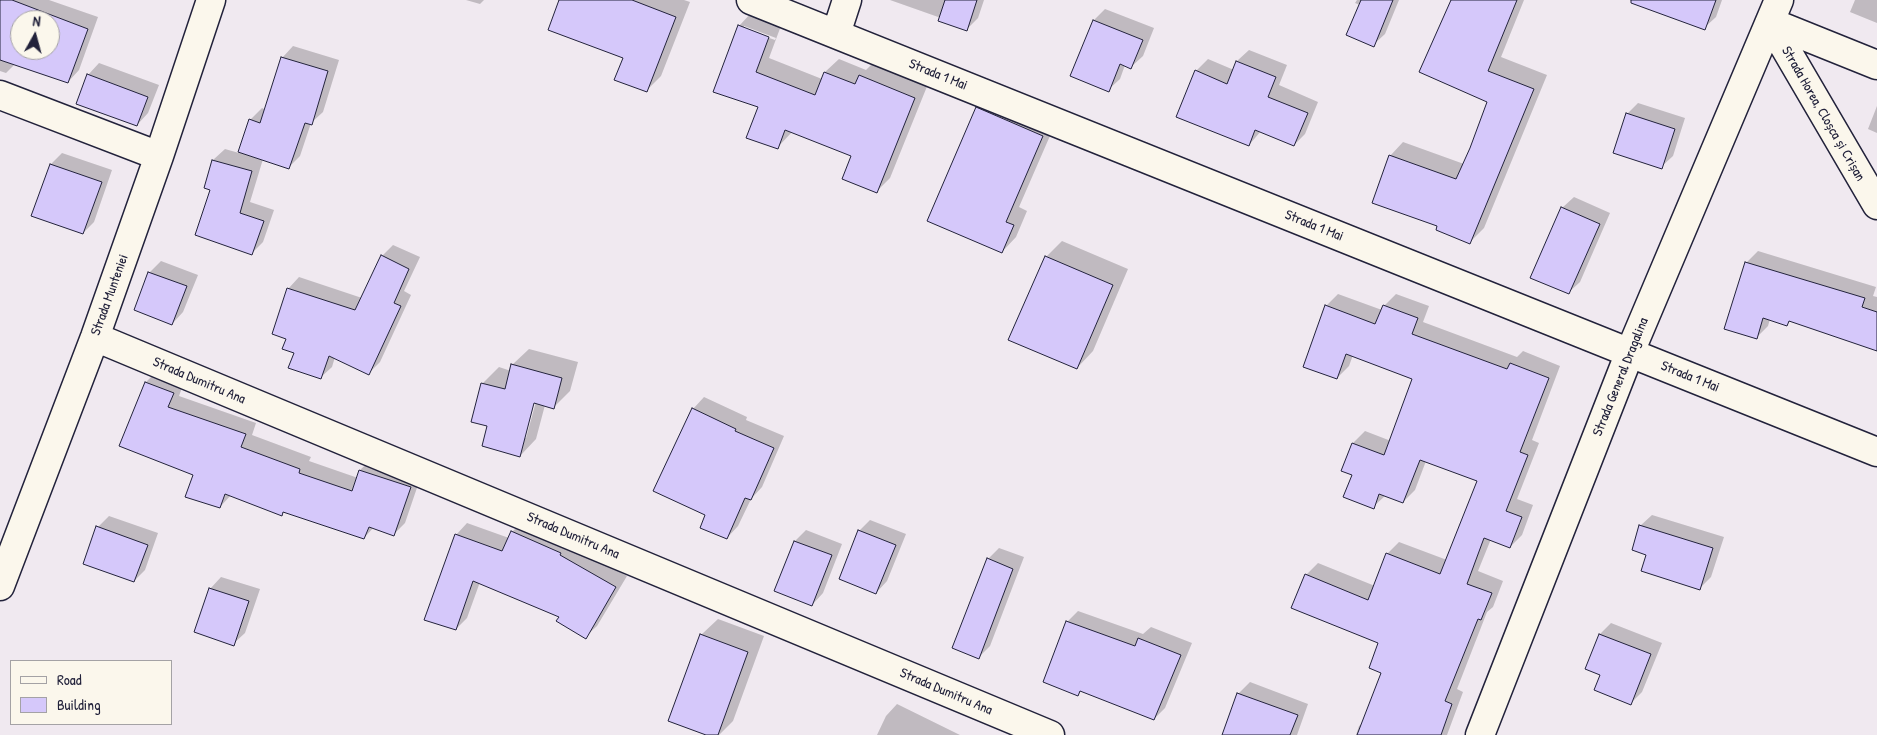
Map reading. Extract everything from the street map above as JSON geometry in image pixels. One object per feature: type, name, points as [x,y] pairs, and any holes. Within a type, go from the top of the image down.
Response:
[{"type":"street","name":"Strada Munteniei","points":[[0,586],[95,337],[159,156],[211,0]]},
{"type":"street","name":"Strada 1 Mai","points":[[751,0],[1877,452]]},
{"type":"street","points":[[836,34],[846,0]]},
{"type":"street","points":[[1774,11],[1877,64]]},
{"type":"street","name":"Strada Horea, Cloșca și Crișan","points":[[1774,11],[1877,205]]},
{"type":"street","name":"Strada General Dragalina","points":[[1480,735],[1630,352],[1774,11]]},
{"type":"street","points":[[0,95],[159,156]]},
{"type":"street","name":"Strada Dumitru Ana","points":[[95,337],[1050,735]]},
{"type":"building","points":[[0,0],[12,0],[38,10],[10,10],[10,60],[60,60],[60,18],[88,29],[68,83],[0,60]]},
{"type":"building","points":[[559,0],[632,0],[676,17],[647,92],[614,80],[623,58],[548,30]]},
{"type":"building","points":[[945,0],[977,0],[967,31],[938,21]]},
{"type":"building","points":[[1361,0],[1393,0],[1374,47],[1346,35]]},
{"type":"building","points":[[1451,0],[1517,0],[1488,71],[1534,89],[1470,244],[1436,230],[1437,226],[1372,203],[1389,155],[1456,179],[1470,148],[1487,102],[1419,72]]},
{"type":"building","points":[[1631,0],[1716,0],[1705,30],[1631,3]]},
{"type":"building","points":[[1093,20],[1143,40],[1131,69],[1120,64],[1109,92],[1070,76]]},
{"type":"building","points":[[738,25],[769,37],[756,72],[815,95],[824,72],[855,84],[859,75],[915,98],[877,193],[842,179],[851,156],[785,130],[778,149],[746,138],[758,107],[713,92]]},
{"type":"building","points":[[281,57],[328,71],[312,125],[305,123],[289,169],[238,152],[249,119],[260,123]]},
{"type":"building","points":[[1236,61],[1276,77],[1268,97],[1308,113],[1294,146],[1255,130],[1249,146],[1176,117],[1195,70],[1227,84]]},
{"type":"building","points":[[87,74],[148,97],[137,126],[76,104]]},
{"type":"building","points":[[976,107],[1043,136],[1006,222],[1014,225],[1002,253],[927,221]]},
{"type":"building","points":[[1626,113],[1675,129],[1662,169],[1613,153]]},
{"type":"building","points":[[212,160],[252,171],[240,213],[264,221],[252,255],[195,235],[210,190],[204,188]]},
{"type":"building","points":[[50,164],[102,182],[83,234],[31,216]]},
{"type":"building","points":[[1561,207],[1600,224],[1569,294],[1530,278]]},
{"type":"building","points":[[381,255],[409,269],[394,303],[401,306],[369,375],[329,356],[321,379],[288,368],[294,353],[282,349],[286,339],[272,334],[287,288],[355,310]]},
{"type":"building","points":[[1045,256],[1113,285],[1077,369],[1008,340]]},
{"type":"building","points":[[1745,262],[1865,298],[1862,307],[1877,312],[1877,351],[1789,321],[1787,326],[1763,318],[1757,339],[1724,329]]},
{"type":"building","points":[[148,272],[187,286],[172,325],[134,310]]},
{"type":"building","points":[[1325,305],[1375,324],[1383,305],[1418,318],[1412,334],[1507,369],[1510,363],[1549,378],[1520,452],[1528,455],[1506,511],[1522,517],[1510,548],[1484,538],[1467,584],[1492,593],[1481,620],[1478,619],[1445,701],[1452,704],[1441,735],[1357,735],[1381,673],[1369,668],[1378,643],[1291,608],[1305,574],[1368,600],[1386,553],[1440,574],[1477,481],[1420,460],[1403,503],[1379,494],[1374,509],[1343,497],[1352,475],[1341,471],[1352,443],[1384,455],[1412,379],[1346,354],[1337,379],[1303,367]]},
{"type":"building","points":[[511,364],[562,378],[554,409],[534,403],[520,457],[482,446],[487,426],[471,422],[481,383],[505,389]]},
{"type":"building","points":[[145,382],[174,393],[168,407],[246,434],[241,447],[300,469],[299,473],[352,491],[359,470],[411,487],[394,536],[369,527],[364,539],[283,512],[282,516],[225,494],[220,508],[185,497],[193,475],[119,446]]},
{"type":"building","points":[[692,408],[736,429],[735,431],[774,448],[751,500],[745,498],[727,539],[700,528],[705,515],[653,491]]},
{"type":"building","points":[[1639,525],[1713,548],[1700,590],[1641,571],[1646,555],[1632,550]]},
{"type":"building","points":[[96,526],[148,545],[134,582],[83,564]]},
{"type":"building","points":[[858,530],[896,545],[876,594],[839,579]]},
{"type":"building","points":[[511,531],[561,553],[560,555],[616,587],[586,639],[556,621],[559,617],[473,581],[456,630],[424,620],[455,534],[502,551]]},
{"type":"building","points":[[794,541],[832,555],[812,606],[774,591]]},
{"type":"building","points":[[987,558],[1013,569],[979,659],[952,648]]},
{"type":"building","points":[[209,588],[249,601],[234,646],[194,632]]},
{"type":"building","points":[[1066,621],[1135,646],[1138,638],[1181,655],[1154,720],[1080,691],[1078,696],[1043,682]]},
{"type":"building","points":[[700,634],[748,652],[718,735],[706,735],[668,721]]},
{"type":"building","points":[[1599,634],[1651,654],[1631,705],[1594,690],[1600,675],[1585,669]]},
{"type":"building","points":[[1237,693],[1298,715],[1290,735],[1222,735]]}]
